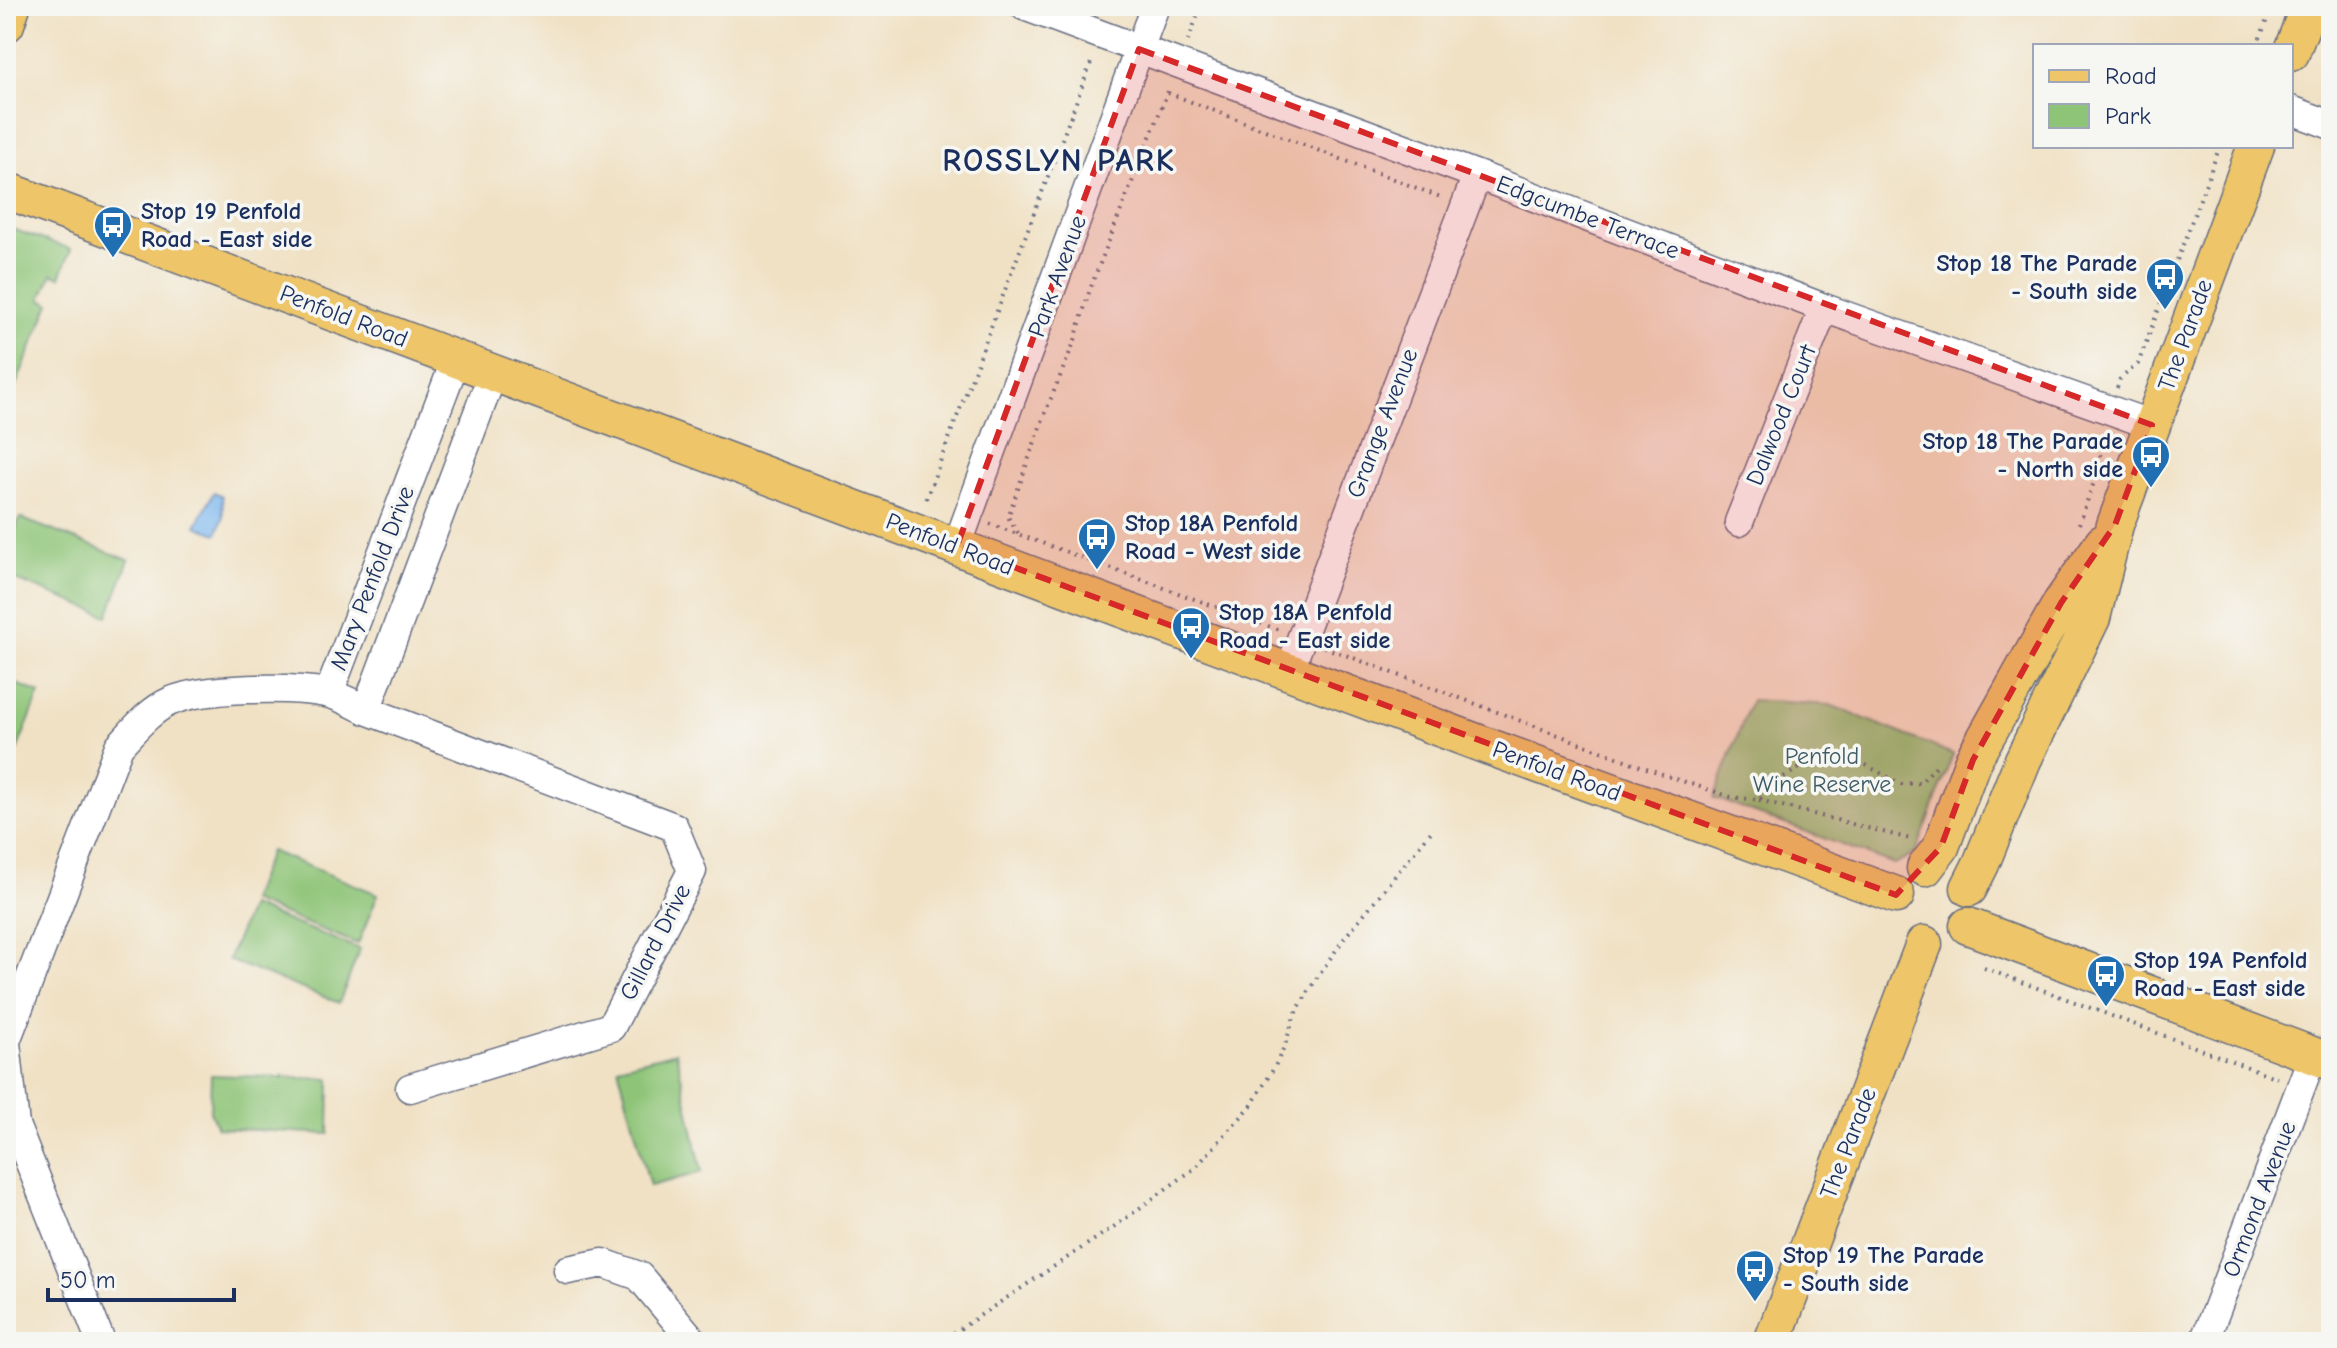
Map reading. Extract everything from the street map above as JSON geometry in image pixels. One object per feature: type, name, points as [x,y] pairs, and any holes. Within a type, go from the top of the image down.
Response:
[{"type":"main road","points":[[6,24],[12,6]]},
{"type":"main road","points":[[2293,48],[2309,6]]},
{"type":"main road","name":"The Parade","points":[[1969,888],[2023,760],[2092,618],[2115,525],[2255,148]]},
{"type":"main road","name":"Penfold Road","points":[[6,190],[957,546],[1295,655],[1487,746],[1896,895]]},
{"type":"main road","name":"The Parade","points":[[1920,854],[1941,847],[1973,760],[2061,603],[2115,525]]},
{"type":"main road","points":[[1920,854],[1961,878],[1969,888],[1973,914],[1960,936],[1949,943],[1936,946],[1912,939],[1897,920],[1894,907],[1896,895],[1920,854]]},
{"type":"main road","points":[[1968,926],[2322,1058]]},
{"type":"main road","name":"The Parade","points":[[1772,1342],[1924,944]]},
{"type":"street","name":"Edgcumbe Terrace","points":[[1024,6],[1824,308],[2152,425]]},
{"type":"street","name":"Park Avenue","points":[[957,546],[1155,6]]},
{"type":"street","points":[[2293,111],[2331,125]]},
{"type":"street","name":"Grange Avenue","points":[[1295,655],[1477,175]]},
{"type":"street","name":"Dalwood Court","points":[[1739,522],[1824,308]]},
{"type":"street","name":"Mary Penfold Drive","points":[[101,1342],[15,1125],[6,1042],[119,746],[144,720],[170,702],[204,692],[291,689],[329,693],[456,359]]},
{"type":"street","name":"Mary Penfold Drive","points":[[366,710],[493,373]]},
{"type":"street","name":"Gillard Drive","points":[[329,693],[366,710],[674,827],[692,871],[611,1027],[410,1088]]},
{"type":"street","name":"Ormond Avenue","points":[[2204,1342],[2300,1088],[2322,1058]]},
{"type":"street","points":[[568,1270],[603,1263],[639,1276],[694,1342]]},
{"type":"path","points":[[1201,6],[1090,289],[1075,340],[1008,517],[993,525],[1295,655],[1704,790],[1759,800],[1920,854]]},
{"type":"path","points":[[2258,44],[2272,6]]},
{"type":"path","points":[[926,499],[1103,35]]},
{"type":"path","points":[[1168,93],[1464,206]]},
{"type":"path","points":[[2114,394],[2120,379],[2138,364],[2219,148]]},
{"type":"path","points":[[2074,536],[2102,460],[2096,442],[2100,431]]},
{"type":"path","points":[[1008,517],[1019,535]]},
{"type":"path","points":[[1759,800],[1775,782],[1805,765],[1833,757],[1855,759],[1901,784],[1920,783],[1946,756]]},
{"type":"path","points":[[940,1342],[1115,1226],[1195,1168],[1251,1106],[1285,1045],[1295,1014],[1339,946],[1434,828]]},
{"type":"path","points":[[1984,968],[2300,1088]]},
{"type":"highlighted area","points":[[1139,49],[2152,425],[2115,525],[2061,603],[1973,760],[1941,847],[1896,895],[957,546]]},
{"type":"green space","points":[[6,227],[71,249],[60,277],[52,274],[41,299],[50,303],[15,387],[6,383]]},
{"type":"green space","points":[[20,518],[129,560],[108,616],[6,576],[6,554]]},
{"type":"green space","points":[[6,680],[40,693],[17,750],[6,745]]},
{"type":"green space","name":"Penfold Wine Reserve","points":[[1751,700],[1830,705],[1953,754],[1916,853],[1894,864],[1714,798]]},
{"type":"green space","points":[[270,851],[378,894],[358,944],[250,901]]},
{"type":"green space","points":[[250,906],[360,949],[339,1003],[228,960]]},
{"type":"green space","points":[[676,1052],[702,1172],[650,1186],[618,1067]]},
{"type":"green space","points":[[211,1075],[330,1079],[329,1134],[217,1128],[210,1111]]},
{"type":"water","points":[[214,492],[222,496],[223,518],[217,534],[196,526]]},
{"type":"place","name":"Stop 19 Penfold Road - East side","points":[[113,259]]},
{"type":"place","name":"Stop 18 The Parade - South side","points":[[2165,311]]},
{"type":"place","name":"Stop 18 The Parade - North side","points":[[2151,489]]},
{"type":"place","name":"Stop 18A Penfold Road - West side","points":[[1097,571]]},
{"type":"place","name":"Stop 18A Penfold Road - East side","points":[[1191,660]]},
{"type":"place","name":"Stop 19A Penfold Road - East side","points":[[2106,1008]]},
{"type":"place","name":"Stop 19 The Parade - South side","points":[[1755,1303]]},
{"type":"district","name":"ROSSLYN PARK","points":[[1059,160]]}]
